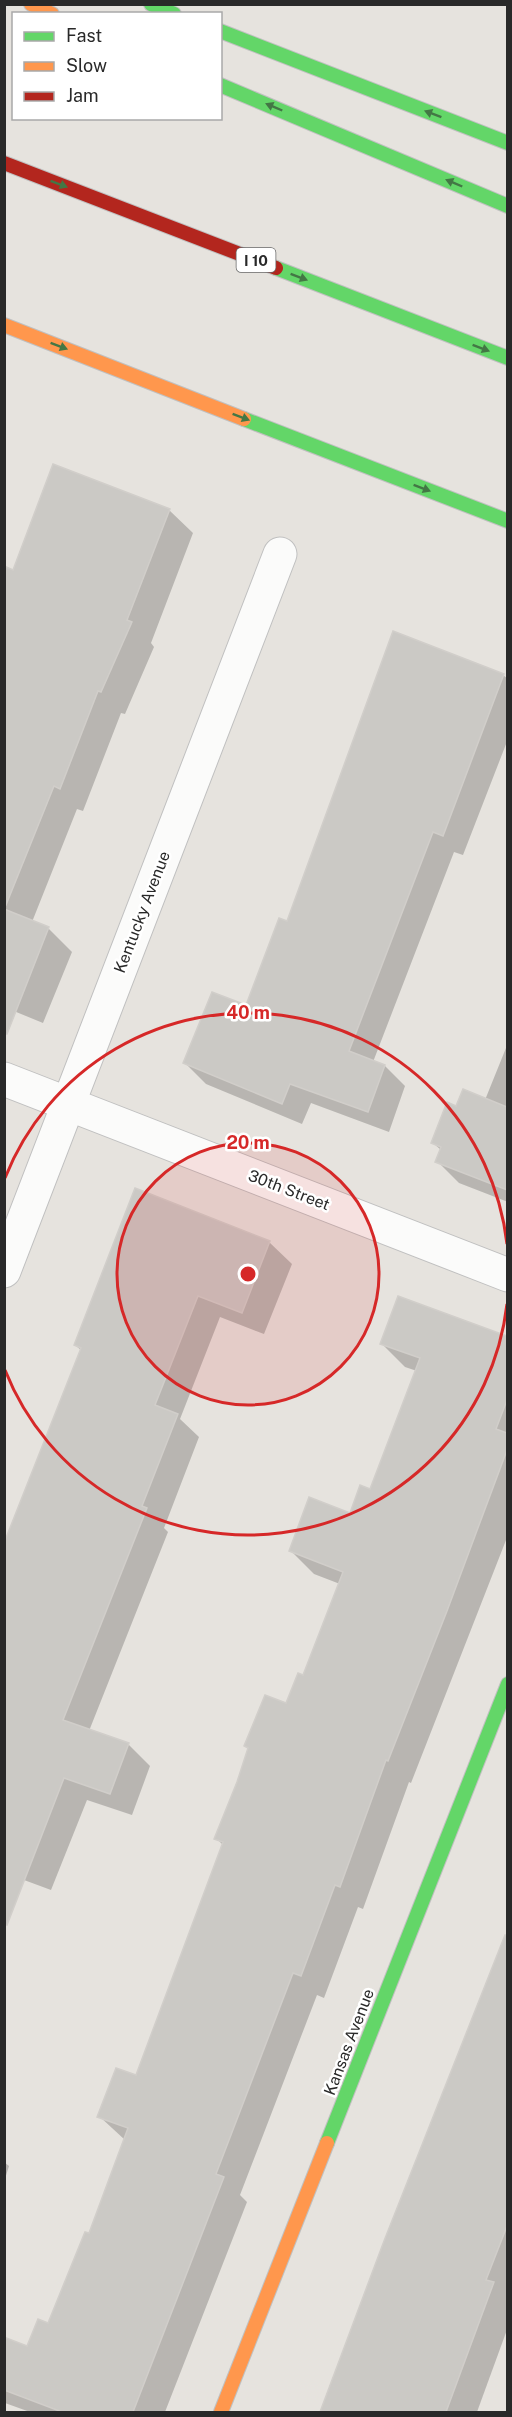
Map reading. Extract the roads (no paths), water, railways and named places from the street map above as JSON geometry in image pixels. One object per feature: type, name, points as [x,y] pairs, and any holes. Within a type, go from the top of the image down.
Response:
[{"type":"main road","points":[[31,4],[48,12]]},
{"type":"main road","points":[[151,4],[169,12]]},
{"type":"main road","points":[[222,32],[507,143]]},
{"type":"main road","points":[[222,86],[507,206]]},
{"type":"main road","name":"I 10","points":[[4,162],[507,358]]},
{"type":"main road","points":[[4,325],[507,521]]},
{"type":"main road","name":"Kansas Avenue","points":[[221,2412],[507,1684]]},
{"type":"street","name":"Kentucky Avenue","points":[[4,1271],[280,554]]},
{"type":"street","name":"30th Street","points":[[4,1079],[507,1275]]}]
